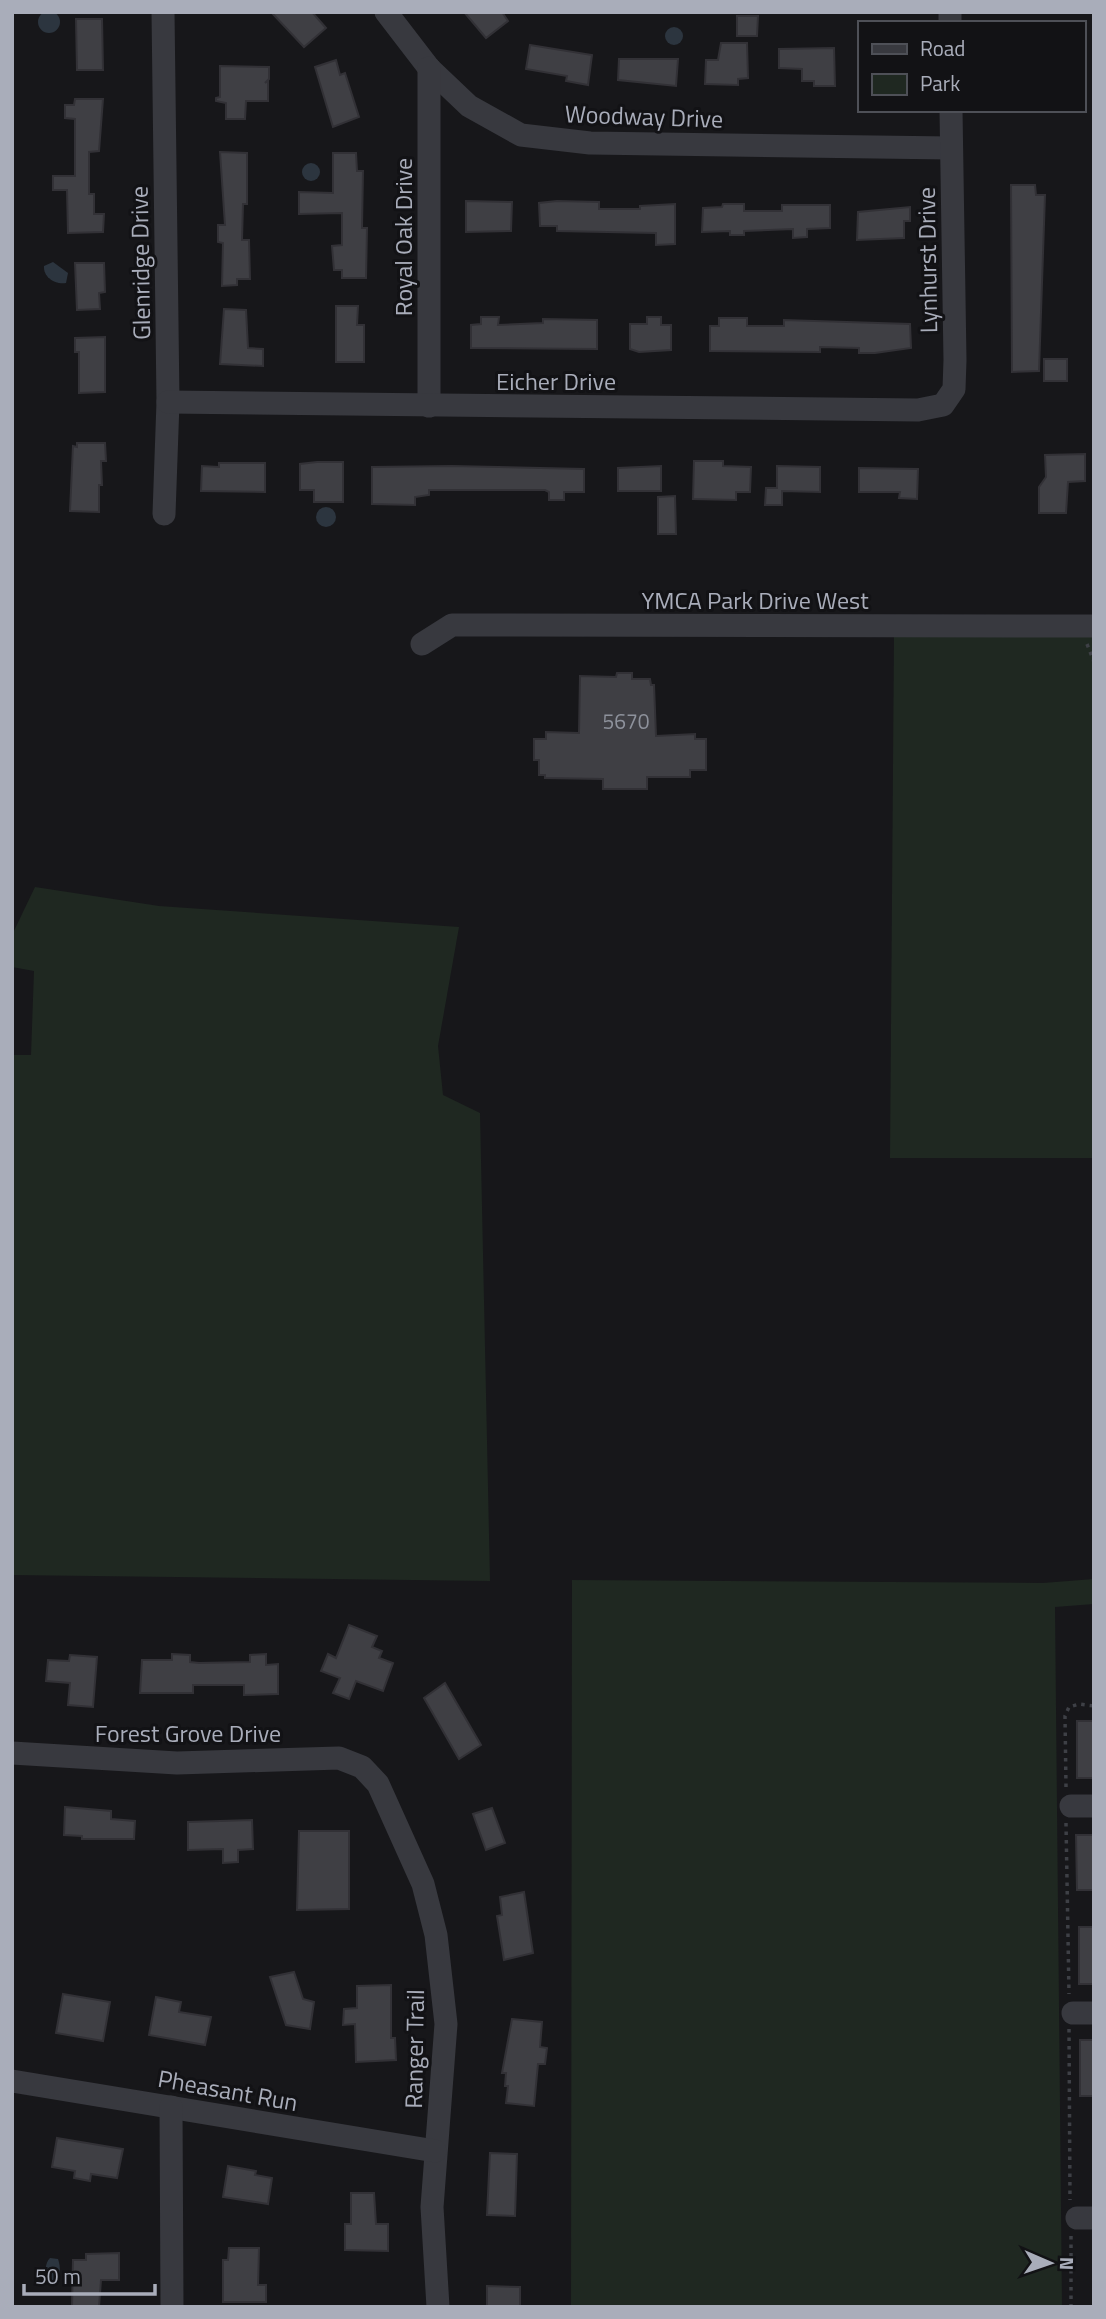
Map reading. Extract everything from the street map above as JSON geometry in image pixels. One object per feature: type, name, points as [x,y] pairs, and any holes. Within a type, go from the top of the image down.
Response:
[{"type":"street","name":"Glenridge Drive","points":[[163,12],[168,402],[164,514]]},
{"type":"street","name":"Woodway Drive","points":[[386,12],[429,68],[469,106],[521,135],[590,143],[951,148]]},
{"type":"street","name":"Royal Oak Drive","points":[[429,68],[429,406]]},
{"type":"street","name":"Lynhurst Drive","points":[[943,405],[954,390],[955,360],[951,112]]},
{"type":"street","name":"Eicher Drive","points":[[168,402],[918,410],[943,405]]},
{"type":"street","name":"YMCA Park Drive West","points":[[422,644],[453,625],[1090,633]]},
{"type":"street","name":"Forest Grove Drive","points":[[12,1753],[190,1763],[339,1758],[362,1767]]},
{"type":"street","name":"Ranger Trail","points":[[362,1767],[378,1784],[423,1884],[436,1935],[446,2024],[432,2207],[438,2307]]},
{"type":"street","name":"Pheasant Run","points":[[12,2081],[435,2151]]},
{"type":"street","points":[[172,2106],[172,2307]]},
{"type":"path","points":[[1090,633],[1094,662]]},
{"type":"green space","points":[[894,637],[1094,637],[1094,1158],[890,1158]]},
{"type":"green space","points":[[35,887],[159,906],[459,927],[438,1046],[443,1095],[480,1113],[490,1581],[12,1575],[12,1055],[31,1055],[34,971],[12,967],[12,935]]},
{"type":"green space","points":[[1094,1579],[1094,1604],[1055,1607],[1062,2307],[571,2307],[572,1580],[1043,1583]]},
{"type":"shaded area","points":[[49,11],[59,18],[60,22],[53,32],[49,33],[39,26],[38,22],[45,12]]},
{"type":"shaded area","points":[[670,27],[678,27],[683,36],[681,43],[670,45],[665,40],[665,32]]},
{"type":"shaded area","points":[[307,163],[315,163],[320,172],[318,179],[307,181],[302,176],[302,168]]},
{"type":"shaded area","points":[[53,262],[68,273],[66,283],[54,281],[45,274],[44,266]]},
{"type":"shaded area","points":[[326,507],[333,510],[336,517],[333,524],[326,527],[319,524],[316,517],[319,510]]},
{"type":"shaded area","points":[[50,2258],[58,2259],[60,2266],[59,2276],[53,2283],[47,2282],[46,2276],[46,2266]]},
{"type":"building","points":[[271,12],[312,12],[326,28],[304,47]]},
{"type":"building","points":[[464,12],[502,12],[508,21],[486,38]]},
{"type":"building","points":[[737,16],[758,16],[757,36],[737,36]]},
{"type":"building","points":[[76,19],[102,19],[103,70],[77,70]]},
{"type":"building","points":[[721,43],[747,43],[748,78],[738,79],[738,85],[705,84],[706,60],[718,60]]},
{"type":"building","points":[[530,45],[592,55],[588,85],[566,81],[567,76],[526,69]]},
{"type":"building","points":[[834,48],[835,86],[814,86],[814,81],[802,81],[802,69],[779,68],[779,49]]},
{"type":"building","points":[[619,59],[678,59],[676,86],[618,80]]},
{"type":"building","points":[[336,60],[340,75],[345,73],[359,117],[333,127],[315,67]]},
{"type":"building","points":[[220,66],[269,67],[269,79],[265,83],[268,81],[268,101],[246,101],[245,119],[226,119],[226,103],[216,101],[216,98],[220,97]]},
{"type":"building","points":[[75,99],[103,99],[99,151],[89,152],[89,194],[94,194],[94,214],[104,214],[103,232],[68,233],[67,190],[53,190],[53,176],[75,176],[75,119],[65,118],[65,105],[74,105]]},
{"type":"building","points":[[220,152],[247,153],[247,204],[243,204],[242,240],[249,240],[250,279],[237,279],[237,285],[222,286],[223,243],[218,242],[218,225],[225,225]]},
{"type":"building","points":[[333,153],[356,153],[357,171],[363,171],[362,228],[367,228],[366,278],[342,278],[342,270],[334,270],[332,246],[342,245],[342,213],[299,214],[299,192],[333,193]]},
{"type":"building","points":[[1011,185],[1035,185],[1036,195],[1045,195],[1039,371],[1012,372]]},
{"type":"building","points":[[466,201],[512,202],[511,231],[466,232]]},
{"type":"building","points":[[599,202],[599,209],[640,209],[640,206],[675,204],[675,244],[656,245],[656,233],[557,231],[557,226],[540,226],[539,203]]},
{"type":"building","points":[[723,204],[744,204],[744,211],[782,211],[782,205],[830,205],[830,228],[807,229],[807,237],[793,238],[793,229],[744,231],[744,235],[730,235],[730,231],[702,232],[703,208],[722,207]]},
{"type":"building","points":[[910,207],[910,221],[904,221],[904,238],[857,240],[858,212]]},
{"type":"building","points":[[75,263],[104,263],[105,292],[99,293],[100,309],[77,310]]},
{"type":"building","points":[[336,306],[358,306],[357,325],[364,325],[364,362],[336,362]]},
{"type":"building","points":[[224,309],[246,310],[248,348],[263,349],[263,366],[220,364]]},
{"type":"building","points":[[481,317],[499,317],[498,325],[543,323],[543,319],[597,320],[597,349],[471,348],[471,325],[481,324]]},
{"type":"building","points":[[647,317],[661,317],[661,325],[671,325],[671,350],[639,352],[630,349],[630,324],[647,324]]},
{"type":"building","points":[[719,318],[747,318],[747,326],[784,326],[784,320],[910,324],[911,348],[875,353],[859,353],[859,348],[820,347],[820,352],[710,351],[710,326],[719,326]]},
{"type":"building","points":[[105,337],[105,392],[79,393],[79,352],[75,352],[75,338]]},
{"type":"building","points":[[1044,359],[1067,359],[1067,381],[1044,381]]},
{"type":"building","points":[[77,443],[105,443],[106,461],[101,461],[99,512],[70,511],[73,446],[77,447]]},
{"type":"building","points":[[1085,454],[1085,481],[1068,482],[1066,513],[1039,513],[1039,487],[1046,477],[1045,455]]},
{"type":"building","points":[[694,461],[723,461],[723,466],[751,467],[750,492],[736,492],[736,500],[693,499]]},
{"type":"building","points":[[343,462],[343,502],[314,502],[314,490],[300,490],[300,464]]},
{"type":"building","points":[[219,463],[265,463],[265,492],[201,491],[202,466],[219,467]]},
{"type":"building","points":[[661,466],[661,491],[618,491],[618,468]]},
{"type":"building","points":[[777,466],[820,467],[820,492],[782,491],[782,505],[765,505],[766,488],[777,488]]},
{"type":"building","points":[[372,467],[584,469],[584,492],[564,492],[564,500],[549,500],[549,492],[545,490],[429,490],[429,495],[415,497],[415,505],[372,504]]},
{"type":"building","points":[[859,468],[918,469],[917,499],[899,498],[900,492],[859,492]]},
{"type":"building","points":[[675,496],[676,534],[658,534],[658,497]]},
{"type":"building","points":[[617,673],[632,673],[632,679],[650,679],[651,685],[654,685],[656,736],[695,734],[695,739],[706,739],[706,770],[690,770],[690,777],[647,777],[647,789],[603,789],[603,779],[545,778],[545,775],[539,775],[539,760],[534,760],[534,739],[546,739],[546,732],[579,733],[580,676],[616,677]]},
{"type":"building","points":[[349,1625],[377,1636],[372,1647],[382,1651],[379,1658],[393,1663],[383,1691],[356,1681],[349,1699],[333,1693],[340,1678],[321,1671],[328,1654],[336,1658]]},
{"type":"building","points":[[172,1654],[190,1655],[190,1662],[199,1663],[250,1662],[250,1655],[266,1654],[266,1665],[278,1664],[278,1694],[244,1695],[244,1685],[193,1685],[193,1693],[140,1693],[142,1660],[172,1660]]},
{"type":"building","points":[[70,1655],[97,1657],[93,1707],[68,1705],[70,1683],[46,1681],[48,1660],[69,1661]]},
{"type":"building","points":[[445,1683],[481,1745],[459,1759],[424,1698]]},
{"type":"building","points":[[1077,1721],[1094,1721],[1094,1778],[1077,1778]]},
{"type":"building","points":[[65,1807],[111,1811],[111,1819],[135,1821],[134,1839],[82,1839],[82,1836],[64,1835]]},
{"type":"building","points":[[492,1808],[505,1843],[486,1850],[473,1814]]},
{"type":"building","points":[[252,1820],[253,1849],[238,1850],[238,1862],[223,1863],[223,1849],[188,1850],[188,1822]]},
{"type":"building","points":[[299,1831],[349,1831],[349,1909],[297,1910]]},
{"type":"building","points":[[1076,1835],[1094,1835],[1094,1890],[1077,1890]]},
{"type":"building","points":[[524,1892],[533,1953],[504,1960],[497,1916],[502,1915],[500,1897]]},
{"type":"building","points":[[1079,1927],[1094,1927],[1094,1984],[1079,1984]]},
{"type":"building","points":[[294,1972],[303,1999],[314,2002],[310,2029],[286,2025],[270,1977]]},
{"type":"building","points":[[391,1985],[391,2038],[395,2038],[396,2060],[356,2062],[355,2024],[343,2025],[344,2009],[357,2008],[357,1986]]},
{"type":"building","points":[[63,1994],[110,2002],[103,2041],[56,2033]]},
{"type":"building","points":[[156,1997],[181,2002],[179,2012],[211,2017],[205,2045],[149,2035]]},
{"type":"building","points":[[512,2019],[542,2022],[540,2047],[547,2048],[545,2064],[538,2064],[534,2106],[506,2103],[508,2086],[505,2086],[506,2073],[502,2073]]},
{"type":"building","points":[[1080,2040],[1094,2040],[1094,2096],[1080,2096]]},
{"type":"building","points":[[57,2138],[123,2149],[117,2178],[91,2174],[90,2181],[74,2178],[75,2171],[52,2167]]},
{"type":"building","points":[[490,2153],[517,2154],[515,2216],[487,2215]]},
{"type":"building","points":[[228,2166],[256,2171],[255,2175],[272,2178],[268,2204],[223,2197]]},
{"type":"building","points":[[351,2193],[374,2193],[376,2224],[388,2224],[388,2251],[345,2250],[345,2224],[351,2224]]},
{"type":"building","points":[[229,2248],[259,2248],[258,2285],[266,2285],[266,2302],[223,2302],[223,2260],[228,2260]]},
{"type":"building","points":[[119,2253],[119,2280],[101,2280],[99,2307],[72,2307],[73,2260],[86,2260],[86,2254]]},
{"type":"building","points":[[487,2286],[520,2287],[520,2307],[487,2307]]}]
